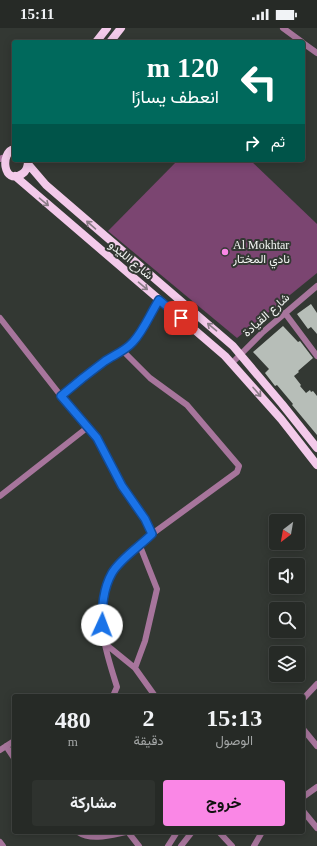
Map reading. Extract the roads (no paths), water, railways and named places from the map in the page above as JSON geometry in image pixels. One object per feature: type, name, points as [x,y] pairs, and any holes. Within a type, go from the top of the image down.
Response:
[{"type":"main road","points":[[98,40],[107,28]]},
{"type":"main road","points":[[112,40],[121,28]]},
{"type":"main road","points":[[2,157],[12,144]]},
{"type":"main road","points":[[2,157],[7,151],[12,150]]},
{"type":"main road","name":"شارع الليدو","points":[[2,157],[1,164],[3,170],[8,175],[15,176],[232,363],[317,465]]},
{"type":"main road","points":[[15,176],[24,173],[28,162]]},
{"type":"main road","name":"شارع الليدو","points":[[28,162],[46,185],[233,346],[317,448]]},
{"type":"street","points":[[283,28],[299,40]]},
{"type":"street","points":[[305,44],[317,53]]},
{"type":"street","name":"شارع القيادة","points":[[232,363],[285,313],[317,286]]},
{"type":"street","points":[[61,396],[106,360],[123,351],[132,343],[140,333],[159,300]]},
{"type":"street","points":[[285,313],[317,356]]},
{"type":"street","points":[[0,318],[101,445],[122,486],[145,519],[152,534]]},
{"type":"street","points":[[114,694],[117,687],[103,642],[102,632],[102,606],[108,581],[112,572],[152,534],[237,472],[239,466],[187,405],[150,378],[123,351]]},
{"type":"street","points":[[0,496],[88,427]]},
{"type":"street","points":[[135,668],[145,641],[157,589],[140,546]]},
{"type":"street","points":[[103,642],[135,668],[154,694]]},
{"type":"street","points":[[305,697],[317,684]]},
{"type":"street","points":[[305,731],[317,746]]},
{"type":"street","points":[[0,750],[12,742]]},
{"type":"street","points":[[6,746],[12,755]]},
{"type":"street","points":[[305,796],[317,787]]},
{"type":"street","points":[[305,813],[317,828]]},
{"type":"street","points":[[81,834],[98,837],[115,834]]},
{"type":"street","points":[[129,834],[139,846]]},
{"type":"street","points":[[168,846],[173,834]]},
{"type":"street","points":[[181,846],[190,834]]},
{"type":"street","points":[[222,834],[232,846]]},
{"type":"street","points":[[254,846],[261,834]]},
{"type":"street","points":[[0,842],[3,846]]},
{"type":"place","name":"Al Mokhtar نادي المختار","points":[[225,252]]}]
